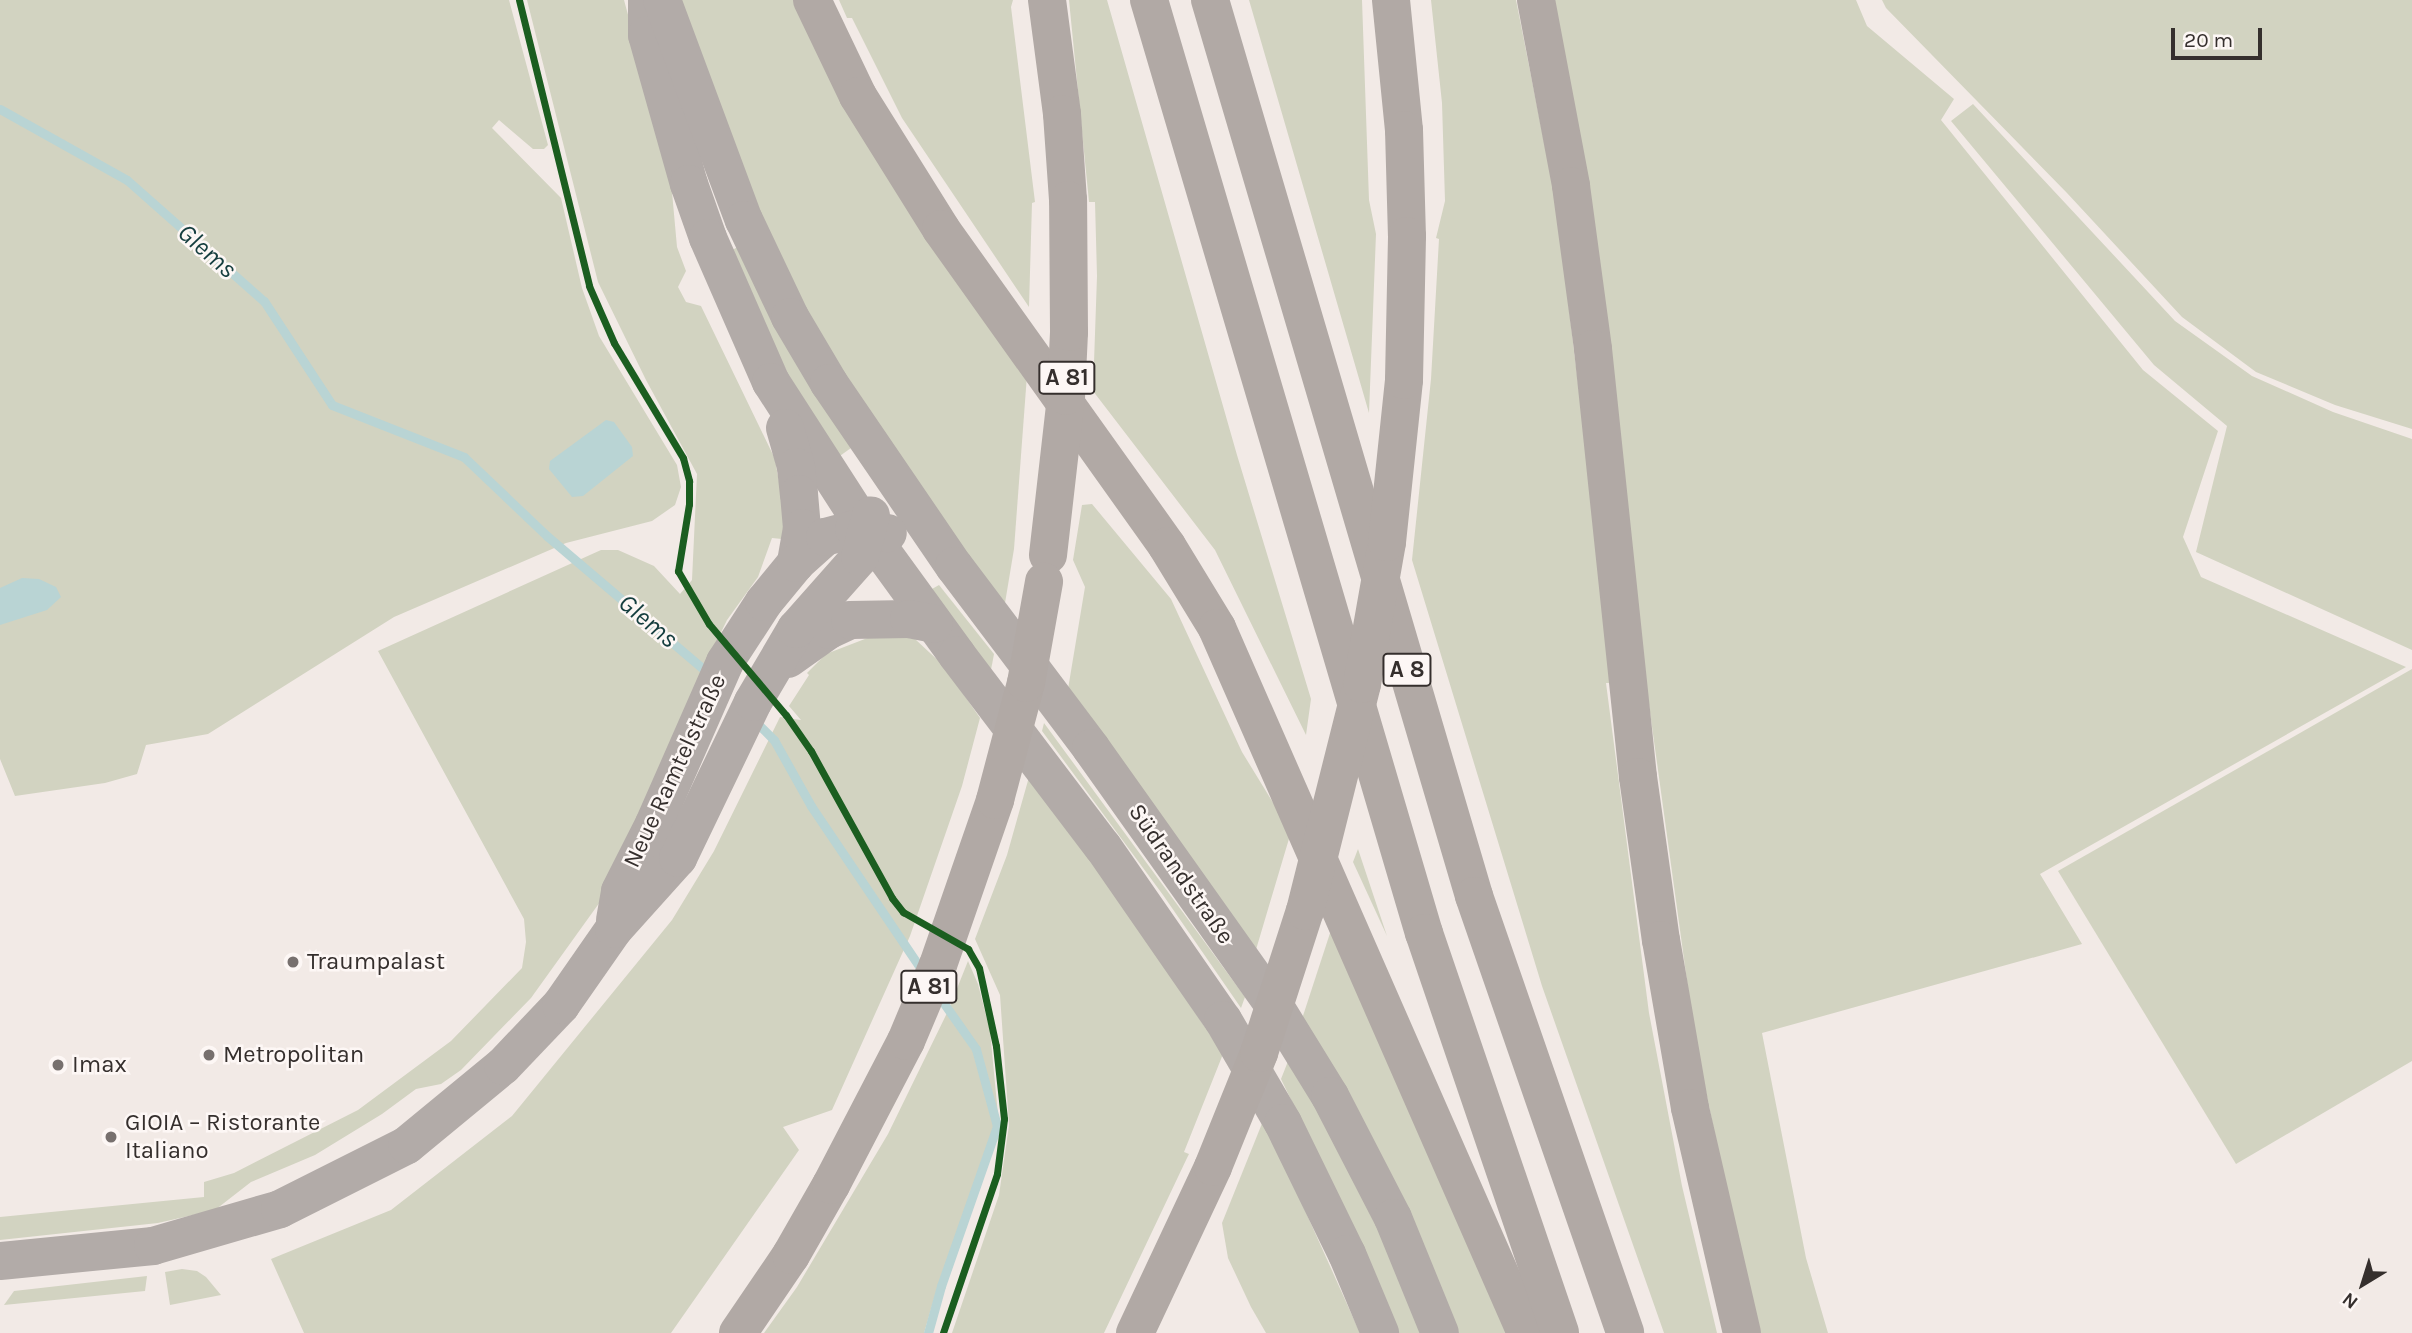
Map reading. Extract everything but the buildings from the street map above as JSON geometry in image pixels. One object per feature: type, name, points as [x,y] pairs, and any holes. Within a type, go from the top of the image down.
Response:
[{"type":"highway","points":[[812,0],[858,96],[941,229],[1114,469],[1167,546],[1217,628],[1526,1333]]},
{"type":"highway","name":"A 81","points":[[738,1333],[791,1255],[865,1124],[933,978],[981,846],[1026,683],[1046,569],[1066,396],[1069,332],[1068,200],[1062,114],[1047,0]]},
{"type":"highway","name":"A 8","points":[[1149,0],[1424,933],[1560,1333]]},
{"type":"highway","name":"A 8","points":[[1210,0],[1474,896],[1625,1333]]},
{"type":"highway","points":[[1135,1333],[1213,1167],[1259,1053],[1305,911],[1362,684],[1387,542],[1404,380],[1407,236],[1404,130],[1391,0]]},
{"type":"highway","points":[[1536,0],[1571,186],[1589,322],[1638,777],[1661,940],[1690,1108],[1742,1333]]},
{"type":"main road","points":[[647,0],[650,47],[689,184],[708,238],[771,382],[796,467],[802,528],[796,563]]},
{"type":"main road","name":"Südrandstraße","points":[[662,0],[708,131],[764,265],[829,383],[954,566],[1091,748],[1277,1010],[1330,1096],[1393,1218],[1440,1333]]},
{"type":"main road","name":"Südrandstraße","points":[[771,382],[867,531],[1103,847],[1223,1020],[1283,1123],[1347,1254],[1380,1333]]},
{"type":"main road","points":[[871,443],[876,491],[867,531],[929,542],[954,566]]},
{"type":"main road","name":"Neue Ramtelstraße","points":[[0,1261],[153,1246],[280,1209],[407,1145],[503,1066],[547,1021],[614,929],[678,858],[730,749],[796,629],[860,557],[867,531],[854,529],[825,537],[796,563],[741,635],[701,716],[654,824],[620,891],[614,929]]},
{"type":"main road","points":[[773,671],[829,630],[850,620],[909,619],[934,624]]},
{"type":"green space","points":[[0,0],[509,0],[548,145],[544,149],[533,149],[499,120],[492,128],[561,198],[582,288],[599,336],[677,465],[681,487],[675,505],[652,521],[566,543],[394,617],[208,734],[146,745],[137,774],[105,783],[15,796],[0,759]]},
{"type":"green space","points":[[527,0],[624,0],[670,170],[677,247],[686,271],[678,287],[686,302],[701,306],[775,459],[785,516],[782,539],[772,538],[758,577],[727,620],[610,888],[531,998],[461,1070],[441,1084],[416,1089],[382,1114],[315,1155],[251,1182],[215,1210],[158,1223],[0,1240],[0,1217],[204,1197],[204,1182],[234,1173],[358,1110],[451,1041],[522,968],[526,942],[524,919],[378,651],[601,550],[618,550],[654,566],[680,594],[692,580],[697,474],[646,380],[598,282]]},
{"type":"green space","points":[[677,0],[801,0],[1027,375],[1014,549],[1004,609],[801,315]]},
{"type":"green space","points":[[839,0],[1013,0],[1011,7],[1035,202],[1032,203],[1029,307],[902,118],[852,18],[847,18]]},
{"type":"green space","points":[[1069,0],[1107,0],[1237,455],[1311,699],[1306,735],[1215,550],[1093,391],[1097,276],[1095,202],[1089,202]]},
{"type":"green space","points":[[1249,0],[1362,0],[1369,200],[1376,234],[1369,413]]},
{"type":"green space","points":[[1431,0],[1516,0],[1556,202],[1585,441],[1610,683],[1606,683],[1649,1013],[1682,1186],[1717,1333],[1664,1333],[1542,986],[1412,560],[1431,379],[1439,239],[1436,238],[1445,201],[1442,103]]},
{"type":"green space","points":[[1552,0],[1856,0],[1867,26],[1954,99],[1941,120],[2143,370],[2218,431],[2183,537],[2201,577],[2406,667],[2040,874],[2082,944],[1762,1033],[1806,1258],[1828,1333],[1761,1333],[1736,1236],[1695,1039]]},
{"type":"green space","points":[[1882,0],[2412,0],[2412,429],[2335,405],[2256,372],[2182,317],[2067,193],[1886,8]]},
{"type":"green space","points":[[1973,104],[2175,321],[2252,376],[2333,412],[2412,439],[2412,650],[2196,552],[2227,426],[2154,365],[1951,121]]},
{"type":"green space","points":[[742,245],[851,448],[837,458],[793,385],[730,251]]},
{"type":"green space","points":[[1092,504],[1171,599],[1242,752],[1291,832],[1255,953],[1068,689],[1085,587],[1073,560],[1082,505]]},
{"type":"green space","points":[[939,585],[994,654],[990,675],[932,589]]},
{"type":"green space","points":[[870,632],[915,639],[944,666],[980,718],[962,786],[910,936],[832,1110],[783,1127],[799,1150],[671,1333],[304,1333],[271,1259],[391,1210],[512,1116],[672,920],[714,851],[780,717],[801,720],[789,706],[809,675],[807,673],[826,654],[870,637]]},
{"type":"green space","points":[[2412,669],[2412,1061],[2236,1164],[2058,871]]},
{"type":"green space","points":[[1044,723],[1245,997],[1241,1008],[1163,895],[1042,731]]},
{"type":"green space","points":[[1029,777],[1095,864],[1223,1054],[1184,1152],[1189,1154],[1104,1333],[952,1333],[999,1195],[1009,1125],[1000,995],[975,939],[1007,855]]},
{"type":"green space","points":[[1358,849],[1387,936],[1353,862]]},
{"type":"green space","points":[[1333,924],[1508,1333],[1448,1333],[1299,1028]]},
{"type":"green space","points":[[968,961],[978,984],[990,1031],[999,1125],[978,1048],[950,1006]]},
{"type":"green space","points":[[947,1013],[974,1053],[995,1127],[938,1285],[924,1333],[764,1333],[797,1287],[888,1134]]},
{"type":"green space","points":[[1294,1046],[1429,1333],[1398,1333],[1343,1207],[1281,1079]]},
{"type":"green space","points":[[1263,1121],[1360,1333],[1266,1333],[1228,1258],[1222,1223]]},
{"type":"green space","points":[[182,1269],[197,1271],[206,1277],[221,1295],[170,1305],[165,1272]]},
{"type":"green space","points":[[147,1276],[145,1291],[4,1305],[14,1291]]},
{"type":"water","points":[[606,420],[614,422],[632,447],[633,456],[583,496],[572,497],[549,469],[550,461]]},
{"type":"water","points":[[22,578],[39,579],[56,587],[61,597],[47,610],[0,625],[0,588]]},
{"type":"waterway","name":"Glems","points":[[0,109],[127,180],[264,301],[332,405],[464,457],[547,536],[709,674]]},
{"type":"waterway","name":"Glems","points":[[753,719],[774,740],[811,806],[923,972]]},
{"type":"waterway","name":"Glems","points":[[928,1333],[941,1286],[997,1126],[976,1049],[936,992]]},
{"type":"cycle path","points":[[519,0],[589,286],[614,343],[683,458],[689,481],[689,504],[678,571],[709,624],[786,715],[811,751],[892,898],[903,912],[968,949],[979,968],[996,1046],[1004,1119],[997,1174],[943,1333]]},
{"type":"place","name":"Traumpalast","points":[[293,962]]},
{"type":"place","name":"Metropolitan","points":[[209,1055]]},
{"type":"place","name":"Imax","points":[[58,1065]]},
{"type":"place","name":"GIOIA – Ristorante Italiano","points":[[111,1137]]}]
